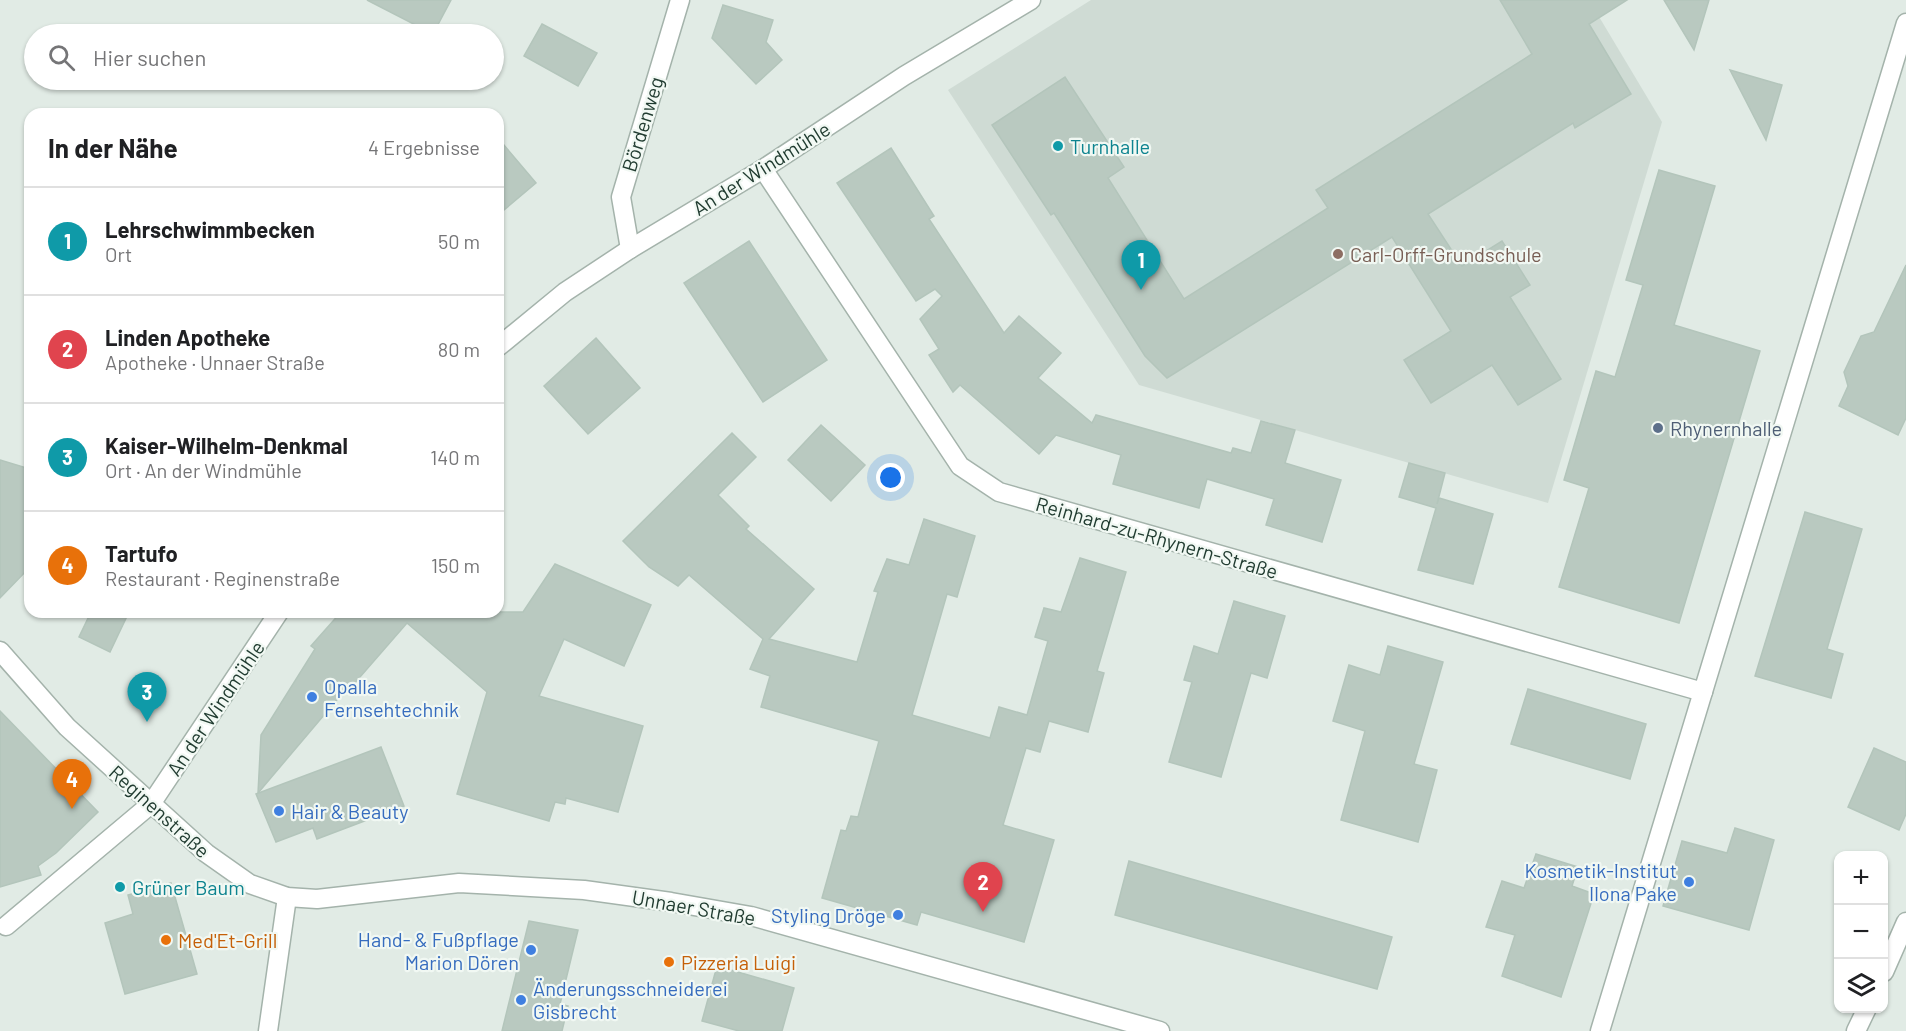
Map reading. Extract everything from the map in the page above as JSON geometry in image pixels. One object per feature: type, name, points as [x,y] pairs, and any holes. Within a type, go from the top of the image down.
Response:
[{"type":"street","name":"Bördenweg","points":[[630,249],[621,196],[680,0]]},
{"type":"street","name":"An der Windmühle","points":[[504,342],[565,292],[630,249],[763,169],[904,76],[1031,0]]},
{"type":"street","points":[[1600,1031],[1906,23]]},
{"type":"street","name":"Reinhard-zu-Rhynern-Straße","points":[[763,169],[960,466],[979,481],[999,492],[1703,692]]},
{"type":"street","name":"An der Windmühle","points":[[6,926],[151,804],[275,618]]},
{"type":"street","name":"Reginenstraße","points":[[0,651],[67,727],[206,853],[250,884],[287,897]]},
{"type":"street","name":"Unnaer Straße","points":[[287,897],[317,899],[459,883],[584,890],[671,902],[751,916],[1160,1031]]},
{"type":"street","points":[[268,1031],[287,897]]},
{"type":"street","points":[[1888,963],[1906,922]]},
{"type":"street","points":[[1856,1031],[1865,1013]]},
{"type":"shaded area","name":"Carl-Orff-Grundschule","points":[[1091,0],[1589,0],[1662,122],[1548,503],[1139,385],[948,90]]},
{"type":"building","points":[[367,0],[451,0],[438,24],[414,24]]},
{"type":"building","points":[[1500,0],[1627,0],[1589,24],[1631,94],[1575,128],[1573,123],[1428,214],[1462,266],[1502,241],[1530,285],[1510,297],[1561,379],[1518,405],[1492,365],[1431,403],[1404,360],[1451,331],[1392,237],[1167,378],[1145,356],[1054,213],[1051,215],[992,125],[1065,77],[1124,167],[1108,178],[1184,299],[1328,208],[1316,190],[1532,54]]},
{"type":"building","points":[[1664,0],[1709,0],[1694,50]]},
{"type":"building","points":[[723,5],[773,20],[766,42],[782,60],[756,84],[712,38]]},
{"type":"building","points":[[542,24],[597,53],[578,86],[524,56]]},
{"type":"building","points":[[1730,70],[1782,85],[1766,140]]},
{"type":"building","points":[[504,145],[536,183],[504,210]]},
{"type":"building","points":[[891,148],[934,216],[929,219],[1004,333],[1019,316],[1061,353],[1038,378],[1092,423],[1096,415],[1231,453],[1233,448],[1251,453],[1261,421],[1295,430],[1285,463],[1341,480],[1322,542],[1266,525],[1274,499],[1207,479],[1199,508],[1113,484],[1121,455],[1056,435],[1039,454],[960,385],[953,392],[929,355],[939,349],[920,319],[942,296],[935,289],[916,301],[837,183]]},
{"type":"building","name":"Rhynernhalle","points":[[1659,170],[1715,186],[1674,325],[1760,351],[1679,623],[1559,587],[1589,488],[1564,480],[1596,371],[1615,377],[1643,285],[1626,280]]},
{"type":"building","points":[[749,241],[827,360],[763,402],[684,283]]},
{"type":"building","points":[[1906,265],[1906,418],[1898,435],[1839,406],[1848,386],[1844,372],[1861,336],[1874,332]]},
{"type":"building","points":[[596,338],[640,388],[588,434],[544,386]]},
{"type":"building","points":[[821,425],[865,465],[831,501],[788,460]]},
{"type":"building","points":[[732,433],[756,457],[718,495],[749,526],[746,529],[814,589],[769,639],[857,662],[878,592],[874,591],[887,559],[909,565],[924,519],[975,536],[957,597],[947,594],[912,715],[990,738],[999,707],[1027,715],[1048,641],[1035,637],[1044,608],[1061,612],[1080,558],[1126,572],[1097,671],[1104,673],[1088,732],[1049,721],[1040,752],[1026,748],[1003,825],[1054,840],[1024,942],[921,912],[917,925],[822,898],[841,830],[846,831],[851,816],[858,817],[879,741],[761,707],[770,676],[750,669],[763,639],[689,575],[678,586],[649,567],[623,541]]},
{"type":"building","points":[[0,460],[24,467],[24,573],[0,598]]},
{"type":"building","points":[[1409,463],[1445,473],[1437,504],[1439,498],[1493,514],[1473,584],[1418,570],[1436,508],[1399,497]]},
{"type":"building","points":[[1805,512],[1862,529],[1827,649],[1843,654],[1831,698],[1755,676]]},
{"type":"building","points":[[555,564],[651,605],[624,666],[564,639],[539,696],[643,726],[618,812],[566,798],[565,804],[555,802],[549,821],[457,794],[487,692],[407,623],[354,684],[352,682],[258,793],[261,735],[315,649],[311,646],[336,618],[504,618],[504,612],[523,612]]},
{"type":"building","points":[[1234,601],[1285,616],[1267,678],[1251,673],[1221,777],[1169,762],[1192,682],[1184,680],[1194,646],[1218,654]]},
{"type":"building","points":[[88,618],[126,618],[110,652],[79,637]]},
{"type":"building","points":[[1388,646],[1443,662],[1414,764],[1437,770],[1418,842],[1341,820],[1365,731],[1333,721],[1349,665],[1380,675]]},
{"type":"building","points":[[1528,689],[1646,724],[1630,779],[1511,744]]},
{"type":"building","points":[[0,711],[98,812],[56,853],[38,866],[41,875],[0,887]]},
{"type":"building","points":[[381,747],[404,806],[317,839],[313,828],[276,842],[256,794]]},
{"type":"building","points":[[1874,748],[1906,762],[1906,814],[1899,830],[1848,807]]},
{"type":"building","points":[[1735,828],[1774,840],[1749,930],[1663,906],[1682,841],[1727,853]]},
{"type":"building","points":[[1536,854],[1578,867],[1572,886],[1594,894],[1561,997],[1502,976],[1515,935],[1486,927],[1502,881],[1524,888]]},
{"type":"building","points":[[1129,861],[1392,937],[1377,989],[1115,915]]},
{"type":"building","points":[[171,883],[197,974],[125,994],[105,923],[133,914],[128,895]]},
{"type":"building","points":[[529,921],[578,930],[560,1004],[568,1006],[562,1031],[502,1031]]},
{"type":"building","points":[[717,966],[794,988],[782,1031],[739,1031],[702,1021]]},
{"type":"place","name":"Turnhalle","points":[[1058,146]]},
{"type":"place","name":"Carl-Orff-Grundschule","points":[[1338,254]]},
{"type":"place","name":"Lehrschwimmbecken","points":[[1141,290]]},
{"type":"place","name":"Rhynernhalle","points":[[1658,428]]},
{"type":"place","name":"Opalla Fernsehtechnik","points":[[312,697]]},
{"type":"place","name":"Kaiser-Wilhelm-Denkmal","points":[[147,722]]},
{"type":"place","name":"Tartufo","points":[[72,809]]},
{"type":"place","name":"Hair & Beauty","points":[[279,811]]},
{"type":"place","name":"Kosmetik-Institut Ilona Pake","points":[[1689,882]]},
{"type":"place","name":"Grüner Baum","points":[[120,887]]},
{"type":"place","name":"Linden Apotheke","points":[[983,912]]},
{"type":"place","name":"Styling Dröge","points":[[898,915]]},
{"type":"place","name":"Med'Et-Grill","points":[[166,940]]},
{"type":"place","name":"Hand- & Fußpflage Marion Dören","points":[[531,950]]},
{"type":"place","name":"Pizzeria Luigi","points":[[669,962]]},
{"type":"place","name":"Änderungsschneiderei Gisbrecht","points":[[521,1000]]}]
